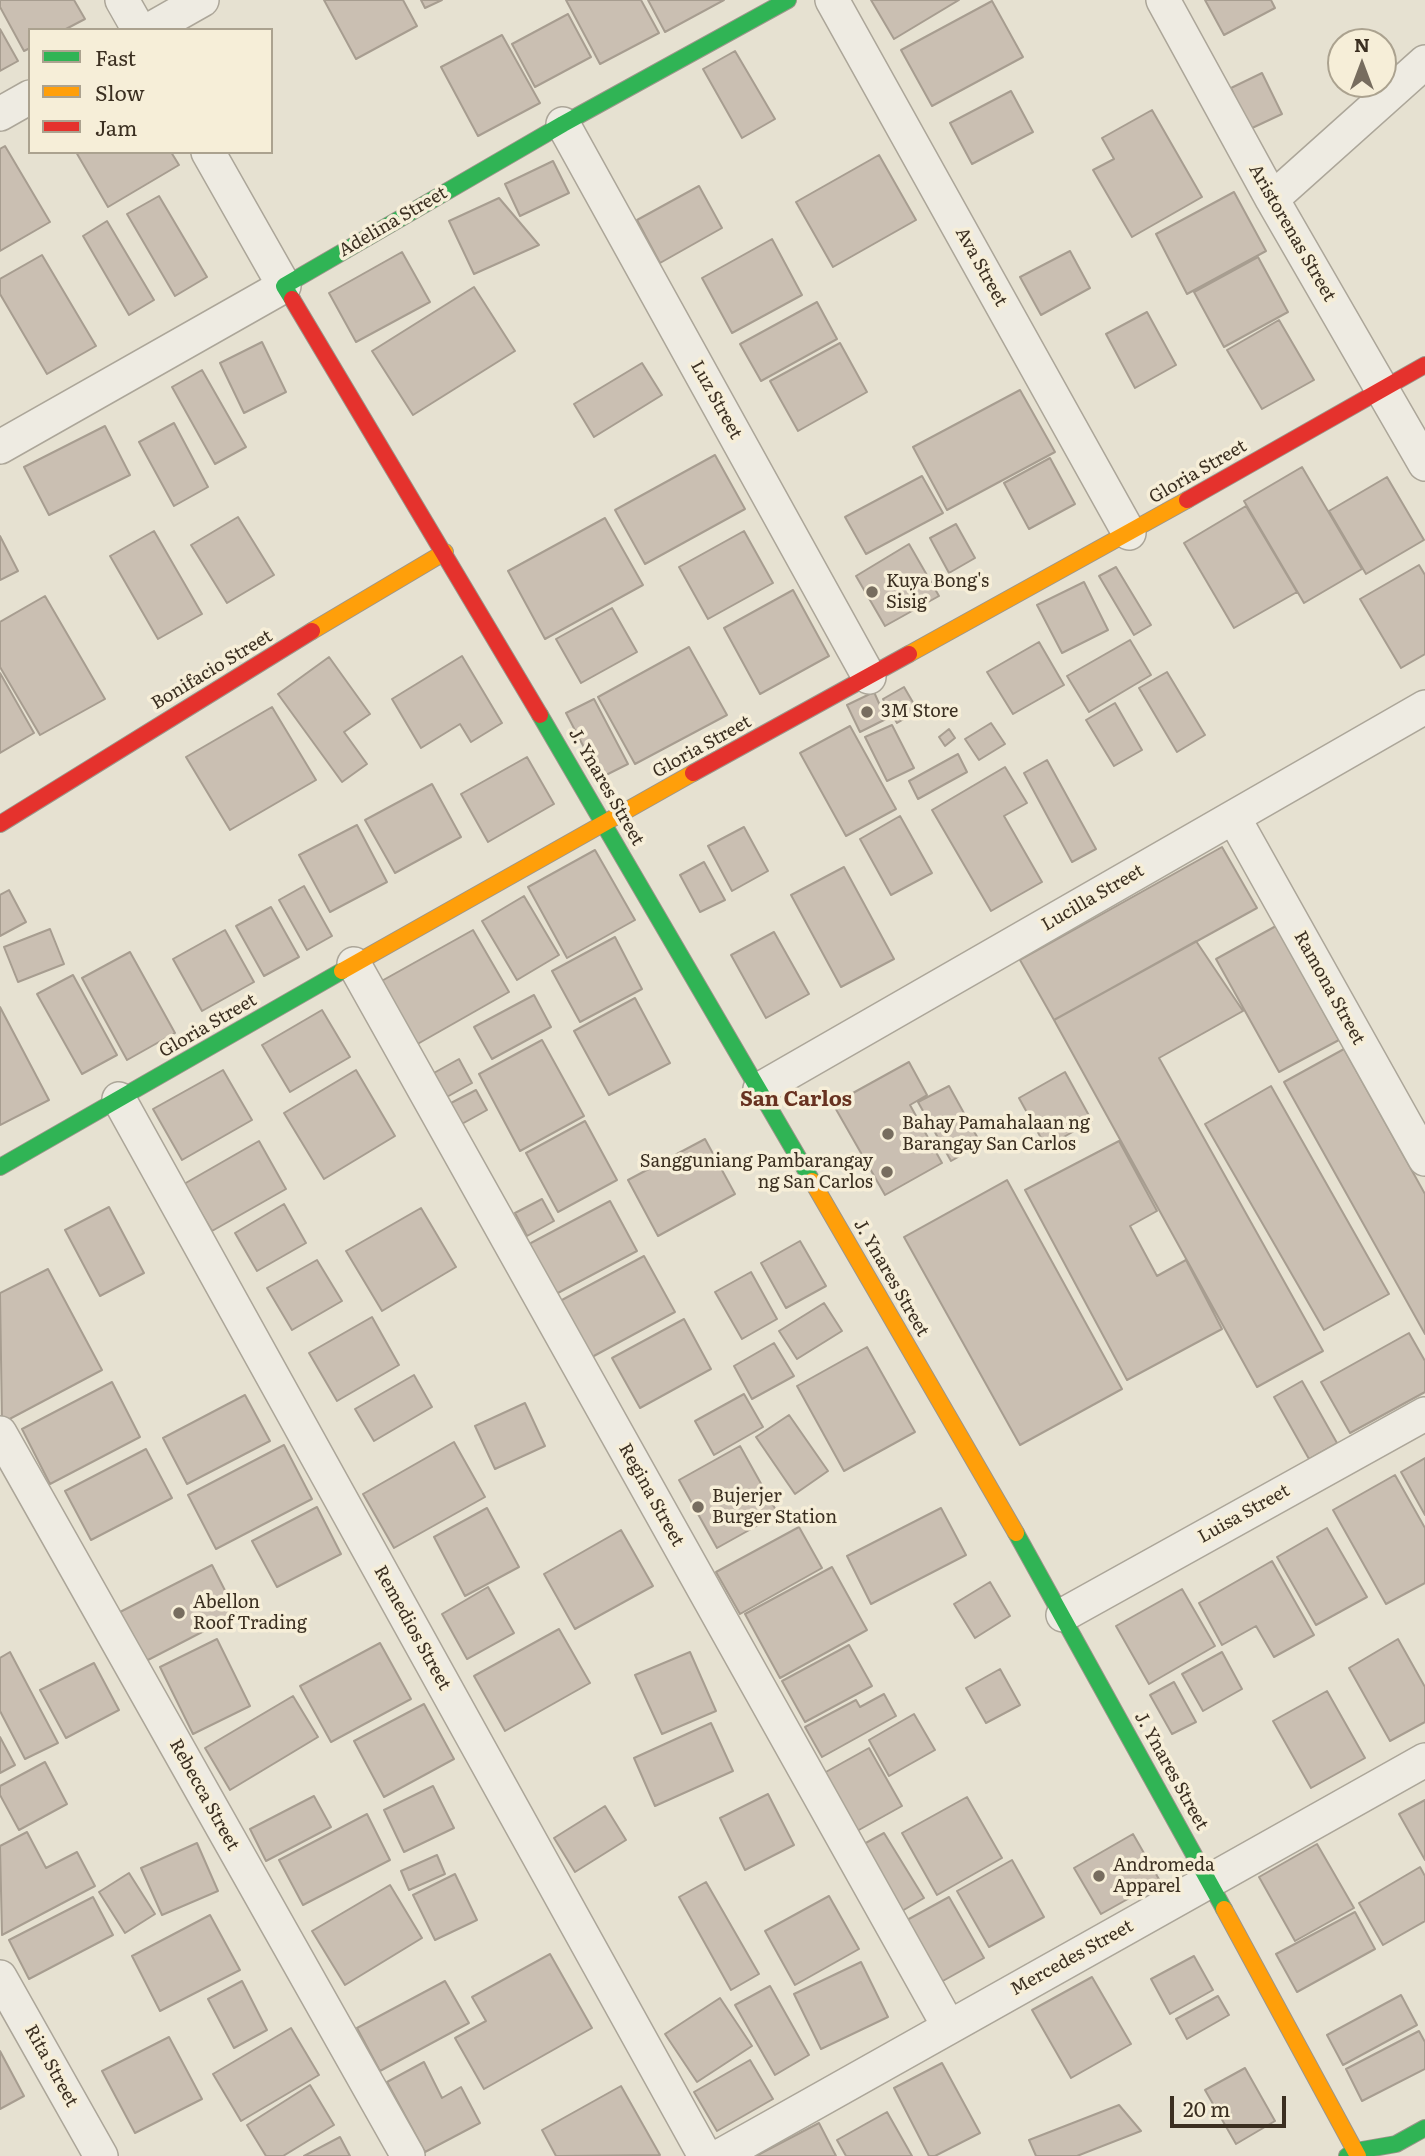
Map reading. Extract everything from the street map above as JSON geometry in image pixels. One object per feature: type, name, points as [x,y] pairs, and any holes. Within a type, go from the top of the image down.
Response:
[{"type":"street","points":[[122,0],[138,28]]},
{"type":"street","points":[[153,28],[202,0]]},
{"type":"street","name":"Adelina Street","points":[[0,447],[563,124],[788,0]]},
{"type":"street","name":"Ava Street","points":[[832,0],[1129,533]]},
{"type":"street","name":"Aristorenas Street","points":[[1163,0],[1272,199],[1425,464]]},
{"type":"street","points":[[1272,199],[1425,62]]},
{"type":"street","points":[[0,114],[28,98]]},
{"type":"street","name":"Luz Street","points":[[563,124],[869,677]]},
{"type":"street","points":[[209,154],[284,286]]},
{"type":"street","name":"J. Ynares Street","points":[[284,286],[604,822],[1063,1615],[1210,1881],[1354,2154]]},
{"type":"street","name":"Gloria Street","points":[[0,1167],[604,822],[1129,533],[1425,365]]},
{"type":"street","name":"Bonifacio Street","points":[[0,824],[210,692],[445,552]]},
{"type":"street","name":"Lucilla Street","points":[[760,1089],[1425,707]]},
{"type":"street","name":"Ramona Street","points":[[1234,818],[1425,1159]]},
{"type":"street","name":"Regina Street","points":[[354,964],[949,2027]]},
{"type":"street","name":"Remedios Street","points":[[118,1099],[705,2156]]},
{"type":"street","name":"Luisa Street","points":[[1063,1615],[1425,1414]]},
{"type":"street","name":"Rebecca Street","points":[[0,1433],[408,2156]]},
{"type":"street","name":"Mercedes Street","points":[[720,2156],[1425,1760]]},
{"type":"street","name":"Rita Street","points":[[0,1977],[101,2156]]},
{"type":"street","points":[[1354,2154],[1392,2150],[1425,2128]]},
{"type":"building","points":[[0,0],[74,0],[85,19],[68,28],[28,28],[28,49],[24,51],[0,7]]},
{"type":"building","points":[[324,0],[403,0],[417,26],[356,59]]},
{"type":"building","points":[[421,0],[442,0],[425,8]]},
{"type":"building","points":[[566,0],[641,0],[659,33],[600,64]]},
{"type":"building","points":[[648,0],[724,0],[665,32]]},
{"type":"building","points":[[871,0],[959,0],[894,39]]},
{"type":"building","points":[[1205,0],[1271,0],[1275,8],[1224,35]]},
{"type":"building","points":[[992,1],[1023,57],[932,106],[901,50]]},
{"type":"building","points":[[568,14],[591,57],[535,87],[512,44]]},
{"type":"building","points":[[0,29],[18,61],[0,71]]},
{"type":"building","points":[[502,35],[540,103],[478,136],[441,67]]},
{"type":"building","points":[[735,51],[775,119],[742,138],[703,69]]},
{"type":"building","points":[[1262,73],[1282,114],[1250,129],[1231,88]]},
{"type":"building","points":[[1011,91],[1033,132],[972,164],[950,123]]},
{"type":"building","points":[[1152,110],[1202,197],[1132,237],[1093,170],[1114,159],[1102,138]]},
{"type":"building","points":[[5,146],[50,222],[0,251],[0,149]]},
{"type":"building","points":[[77,154],[172,154],[179,165],[108,207]]},
{"type":"building","points":[[879,155],[916,220],[833,267],[796,202]]},
{"type":"building","points":[[553,161],[569,193],[520,216],[505,184]]},
{"type":"building","points":[[699,186],[722,228],[660,263],[637,220]]},
{"type":"building","points":[[1234,192],[1266,251],[1187,294],[1156,234]]},
{"type":"building","points":[[159,196],[207,277],[175,296],[127,214]]},
{"type":"building","points":[[499,198],[539,245],[474,274],[449,221]]},
{"type":"building","points":[[107,221],[154,300],[129,315],[83,236]]},
{"type":"building","points":[[772,239],[802,295],[732,333],[702,278]]},
{"type":"building","points":[[1070,251],[1090,288],[1041,315],[1020,277]]},
{"type":"building","points":[[402,252],[430,302],[356,342],[329,293]]},
{"type":"building","points":[[42,255],[96,346],[47,374],[0,294],[0,279]]},
{"type":"building","points":[[1258,257],[1288,312],[1224,347],[1194,292]]},
{"type":"building","points":[[474,287],[515,351],[413,415],[372,351]]},
{"type":"building","points":[[817,302],[837,339],[761,381],[740,344]]},
{"type":"building","points":[[1147,312],[1176,365],[1135,388],[1106,334]]},
{"type":"building","points":[[1279,320],[1314,380],[1262,409],[1227,350]]},
{"type":"building","points":[[262,342],[286,392],[244,413],[220,363]]},
{"type":"building","points":[[840,343],[867,392],[798,431],[770,381]]},
{"type":"building","points":[[642,363],[662,395],[594,437],[574,404]]},
{"type":"building","points":[[202,370],[246,447],[215,464],[172,387]]},
{"type":"building","points":[[1020,390],[1055,452],[947,510],[913,447]]},
{"type":"building","points":[[174,423],[208,487],[174,506],[139,442]]},
{"type":"building","points":[[105,426],[130,475],[49,515],[24,467]]},
{"type":"building","points":[[715,455],[745,509],[645,564],[615,510]]},
{"type":"building","points":[[1050,458],[1075,504],[1029,529],[1004,483]]},
{"type":"building","points":[[1302,467],[1362,569],[1304,603],[1244,501]]},
{"type":"building","points":[[922,476],[943,513],[866,554],[845,517]]},
{"type":"building","points":[[1387,477],[1424,540],[1366,574],[1329,511]]},
{"type":"building","points":[[1246,506],[1297,592],[1234,628],[1184,543]]},
{"type":"building","points":[[238,517],[274,575],[227,603],[191,545]]},
{"type":"building","points":[[605,518],[643,585],[545,639],[508,571]]},
{"type":"building","points":[[956,524],[975,558],[949,573],[930,538]]},
{"type":"building","points":[[154,531],[202,614],[158,639],[110,556]]},
{"type":"building","points":[[744,531],[773,583],[708,619],[679,567]]},
{"type":"building","points":[[0,536],[18,571],[0,580]]},
{"type":"building","points":[[909,544],[939,596],[885,626],[856,576]]},
{"type":"building","points":[[1419,565],[1425,575],[1425,654],[1401,668],[1360,599]]},
{"type":"building","points":[[1116,567],[1151,625],[1134,635],[1099,576]]},
{"type":"building","points":[[1084,582],[1108,630],[1062,653],[1037,605]]},
{"type":"building","points":[[793,590],[829,656],[760,694],[724,628]]},
{"type":"building","points":[[45,596],[105,699],[40,735],[0,667],[0,622]]},
{"type":"building","points":[[612,608],[637,652],[581,683],[556,639]]},
{"type":"building","points":[[1130,640],[1151,675],[1089,712],[1067,676]]},
{"type":"building","points":[[1039,642],[1064,685],[1013,714],[987,672]]},
{"type":"building","points":[[689,647],[727,715],[635,764],[598,697]]},
{"type":"building","points":[[462,656],[502,723],[471,742],[460,724],[421,748],[392,699]]},
{"type":"building","points":[[329,657],[370,714],[344,732],[367,764],[342,782],[278,694]]},
{"type":"building","points":[[1167,672],[1205,735],[1177,752],[1139,688]]},
{"type":"building","points":[[0,673],[34,733],[0,753]]},
{"type":"building","points":[[904,687],[918,711],[897,723],[883,699]]},
{"type":"building","name":"3M Store","points":[[874,692],[886,719],[860,732],[847,705]]},
{"type":"building","points":[[594,699],[628,764],[600,778],[566,713]]},
{"type":"building","points":[[1115,703],[1142,750],[1114,766],[1086,720]]},
{"type":"building","points":[[272,707],[316,780],[230,830],[186,757]]},
{"type":"building","points":[[991,723],[1005,744],[979,760],[965,739]]},
{"type":"building","points":[[892,725],[914,768],[887,781],[865,737]]},
{"type":"building","points":[[850,726],[896,809],[846,836],[800,753]]},
{"type":"building","points":[[949,729],[955,738],[945,746],[939,737]]},
{"type":"building","points":[[958,754],[967,772],[918,799],[909,781]]},
{"type":"building","points":[[527,757],[554,804],[488,842],[461,794]]},
{"type":"building","points":[[1047,760],[1096,849],[1072,862],[1024,773]]},
{"type":"building","points":[[1005,767],[1027,803],[1004,816],[1042,882],[991,911],[932,810]]},
{"type":"building","points":[[432,784],[461,837],[395,873],[365,820]]},
{"type":"building","points":[[900,816],[932,873],[891,895],[860,839]]},
{"type":"building","points":[[357,825],[387,882],[330,912],[299,855]]},
{"type":"building","points":[[744,827],[768,871],[732,891],[708,846]]},
{"type":"building","points":[[1222,847],[1257,908],[1054,1020],[1020,960]]},
{"type":"building","points":[[595,850],[635,920],[567,958],[528,887]]},
{"type":"building","points":[[704,862],[725,900],[700,912],[680,875]]},
{"type":"building","points":[[844,867],[894,959],[841,987],[791,895]]},
{"type":"building","points":[[304,886],[332,936],[307,950],[279,900]]},
{"type":"building","points":[[9,890],[26,922],[0,936],[0,895]]},
{"type":"building","points":[[524,896],[559,955],[517,980],[482,921]]},
{"type":"building","points":[[271,907],[299,957],[264,976],[236,926]]},
{"type":"building","points":[[1276,926],[1339,1040],[1279,1072],[1216,959]]},
{"type":"building","points":[[50,929],[64,964],[18,982],[4,947]]},
{"type":"building","points":[[225,930],[254,982],[202,1011],[173,959]]},
{"type":"building","points":[[473,930],[509,992],[414,1046],[378,983]]},
{"type":"building","points":[[774,932],[809,994],[766,1018],[731,955]]},
{"type":"building","points":[[615,937],[642,989],[580,1022],[552,971]]},
{"type":"building","points":[[1196,941],[1243,1011],[1159,1058],[1323,1351],[1257,1387],[1054,1020]]},
{"type":"building","points":[[130,952],[175,1033],[127,1060],[82,978]]},
{"type":"building","points":[[73,975],[117,1055],[82,1074],[37,994]]},
{"type":"building","points":[[534,995],[551,1027],[492,1059],[474,1027]]},
{"type":"building","points":[[635,998],[670,1063],[609,1095],[574,1031]]},
{"type":"building","points":[[0,1007],[49,1100],[0,1125]]},
{"type":"building","points":[[322,1010],[350,1057],[290,1092],[262,1045]]},
{"type":"building","points":[[542,1040],[584,1116],[520,1151],[479,1074]]},
{"type":"building","points":[[1344,1049],[1425,1194],[1425,1334],[1284,1082]]},
{"type":"building","points":[[459,1059],[472,1083],[445,1098],[432,1074]]},
{"type":"building","name":"Bahay Pamahalaan ng Barangay San Carlos","points":[[909,1062],[927,1095],[910,1105],[942,1163],[885,1195],[833,1104]]},
{"type":"building","points":[[223,1070],[252,1120],[182,1160],[153,1109]]},
{"type":"building","points":[[356,1070],[395,1136],[324,1179],[284,1113]]},
{"type":"building","points":[[1065,1072],[1092,1121],[1046,1147],[1019,1098]]},
{"type":"building","points":[[949,1086],[981,1144],[951,1161],[918,1102]]},
{"type":"building","points":[[1271,1086],[1389,1294],[1324,1330],[1205,1124]]},
{"type":"building","points":[[476,1090],[487,1110],[460,1125],[449,1104]]},
{"type":"building","points":[[585,1121],[617,1180],[558,1212],[526,1153]]},
{"type":"building","points":[[705,1139],[735,1194],[658,1236],[628,1180]]},
{"type":"building","points":[[259,1141],[286,1189],[212,1231],[184,1184]]},
{"type":"building","points":[[1119,1141],[1157,1211],[1130,1226],[1157,1276],[1186,1260],[1222,1329],[1127,1380],[1025,1190]]},
{"type":"building","points":[[1007,1180],[1122,1389],[1020,1445],[904,1237]]},
{"type":"building","points":[[542,1199],[554,1221],[527,1236],[515,1213]]},
{"type":"building","points":[[610,1201],[637,1251],[556,1294],[529,1244]]},
{"type":"building","points":[[284,1204],[306,1243],[257,1271],[235,1233]]},
{"type":"building","points":[[109,1207],[144,1273],[100,1296],[65,1230]]},
{"type":"building","points":[[421,1208],[456,1267],[382,1311],[346,1251]]},
{"type":"building","points":[[800,1241],[826,1286],[786,1308],[761,1263]]},
{"type":"building","points":[[644,1256],[675,1312],[592,1357],[560,1301]]},
{"type":"building","points":[[317,1260],[342,1301],[292,1330],[267,1288]]},
{"type":"building","points":[[48,1269],[102,1370],[2,1423],[0,1293]]},
{"type":"building","points":[[751,1272],[777,1319],[742,1339],[715,1292]]},
{"type":"building","points":[[824,1303],[842,1331],[797,1359],[779,1331]]},
{"type":"building","points":[[372,1317],[399,1365],[337,1401],[309,1353]]},
{"type":"building","points":[[684,1319],[711,1369],[640,1408],[612,1358]]},
{"type":"building","points":[[1409,1333],[1425,1361],[1425,1392],[1350,1433],[1321,1382]]},
{"type":"building","points":[[774,1343],[794,1376],[752,1399],[734,1366]]},
{"type":"building","points":[[867,1347],[915,1432],[844,1471],[797,1386]]},
{"type":"building","points":[[414,1375],[432,1407],[374,1441],[355,1409]]},
{"type":"building","points":[[1302,1381],[1337,1443],[1309,1459],[1274,1397]]},
{"type":"building","points":[[112,1382],[140,1437],[50,1484],[22,1429]]},
{"type":"building","points":[[744,1394],[763,1427],[714,1455],[695,1421]]},
{"type":"building","points":[[245,1395],[270,1441],[187,1484],[163,1438]]},
{"type":"building","points":[[525,1403],[545,1446],[495,1469],[475,1426]]},
{"type":"building","points":[[789,1415],[828,1471],[795,1494],[756,1437]]},
{"type":"building","points":[[454,1442],[485,1497],[394,1548],[363,1494]]},
{"type":"building","points":[[284,1445],[312,1499],[216,1549],[188,1495]]},
{"type":"building","points":[[740,1446],[778,1514],[717,1548],[679,1480]]},
{"type":"building","points":[[146,1449],[172,1498],[91,1540],[65,1491]]},
{"type":"building","points":[[1425,1458],[1425,1515],[1401,1472]]},
{"type":"building","points":[[1395,1475],[1425,1528],[1425,1583],[1386,1604],[1333,1510]]},
{"type":"building","points":[[317,1507],[341,1554],[277,1587],[252,1541]]},
{"type":"building","points":[[487,1508],[519,1567],[465,1596],[434,1537]]},
{"type":"building","points":[[941,1508],[966,1555],[871,1604],[847,1556]]},
{"type":"building","points":[[799,1527],[822,1568],[740,1614],[716,1572]]},
{"type":"building","points":[[1327,1528],[1367,1597],[1316,1625],[1277,1557]]},
{"type":"building","points":[[621,1530],[653,1586],[575,1629],[544,1574]]},
{"type":"building","points":[[1272,1561],[1314,1635],[1274,1657],[1256,1626],[1222,1645],[1199,1603]]},
{"type":"building","name":"Abellon Roof Trading","points":[[212,1565],[237,1614],[146,1661],[120,1612]]},
{"type":"building","points":[[832,1567],[867,1630],[780,1678],[745,1614]]},
{"type":"building","points":[[990,1582],[1010,1616],[975,1638],[954,1604]]},
{"type":"building","points":[[488,1587],[514,1633],[467,1659],[442,1614]]},
{"type":"building","points":[[1182,1589],[1215,1646],[1149,1684],[1116,1626]]},
{"type":"building","points":[[559,1629],[590,1683],[505,1731],[474,1676]]},
{"type":"building","points":[[217,1639],[250,1706],[193,1734],[160,1667]]},
{"type":"building","points":[[1398,1639],[1425,1687],[1425,1722],[1390,1741],[1349,1668]]},
{"type":"building","points":[[380,1643],[411,1699],[331,1742],[300,1686]]},
{"type":"building","points":[[849,1645],[872,1686],[805,1722],[782,1681]]},
{"type":"building","points":[[10,1652],[58,1743],[25,1759],[0,1711],[0,1658]]},
{"type":"building","points":[[690,1652],[716,1711],[662,1734],[635,1675]]},
{"type":"building","points":[[1222,1652],[1242,1689],[1203,1711],[1182,1674]]},
{"type":"building","points":[[94,1663],[119,1710],[66,1738],[40,1690]]},
{"type":"building","points":[[1000,1669],[1020,1705],[986,1723],[966,1688]]},
{"type":"building","points":[[1174,1682],[1196,1722],[1172,1734],[1150,1695]]},
{"type":"building","points":[[1327,1691],[1365,1758],[1311,1788],[1273,1721]]},
{"type":"building","points":[[884,1694],[896,1716],[822,1757],[805,1727],[856,1700],[860,1707]]},
{"type":"building","points":[[293,1696],[318,1737],[230,1790],[205,1748]]},
{"type":"building","points":[[424,1704],[454,1759],[384,1797],[354,1741]]},
{"type":"building","points":[[914,1714],[935,1750],[889,1776],[869,1740]]},
{"type":"building","points":[[711,1723],[733,1771],[655,1806],[634,1758]]},
{"type":"building","points":[[0,1737],[15,1765],[0,1773]]},
{"type":"building","points":[[869,1748],[902,1806],[857,1831],[824,1773]]},
{"type":"building","points":[[45,1762],[67,1804],[19,1830],[0,1795],[0,1786]]},
{"type":"building","points":[[433,1786],[454,1828],[404,1852],[384,1810]]},
{"type":"building","points":[[768,1794],[794,1845],[745,1870],[720,1818]]},
{"type":"building","points":[[314,1796],[331,1827],[266,1861],[250,1829]]},
{"type":"building","points":[[967,1797],[1002,1858],[937,1895],[902,1833]]},
{"type":"building","points":[[1425,1800],[1425,1860],[1399,1814]]},
{"type":"building","points":[[605,1806],[626,1840],[575,1872],[554,1838]]},
{"type":"building","points":[[367,1814],[390,1860],[303,1905],[279,1860]]},
{"type":"building","points":[[27,1832],[46,1868],[77,1852],[95,1886],[2,1935],[0,1846]]},
{"type":"building","points":[[884,1833],[924,1898],[902,1911],[862,1845]]},
{"type":"building","points":[[1133,1834],[1160,1881],[1101,1914],[1074,1868]]},
{"type":"building","points":[[197,1843],[218,1891],[162,1915],[141,1868]]},
{"type":"building","points":[[1317,1844],[1354,1908],[1295,1941],[1259,1877]]},
{"type":"building","points":[[437,1855],[445,1874],[409,1890],[401,1871]]},
{"type":"building","points":[[1012,1860],[1044,1917],[989,1947],[957,1891]]},
{"type":"building","points":[[1420,1867],[1425,1876],[1425,1921],[1383,1945],[1359,1903]]},
{"type":"building","points":[[129,1873],[155,1914],[125,1933],[99,1892]]},
{"type":"building","points":[[455,1874],[477,1920],[435,1940],[413,1895]]},
{"type":"building","points":[[706,1882],[759,1974],[731,1990],[679,1897]]},
{"type":"building","points":[[390,1885],[422,1938],[345,1985],[312,1931]]},
{"type":"building","points":[[829,1896],[859,1949],[795,1985],[765,1931]]},
{"type":"building","points":[[93,1897],[113,1935],[29,1979],[9,1940]]},
{"type":"building","points":[[949,1897],[984,1958],[941,1982],[907,1920]]},
{"type":"building","points":[[1355,1912],[1375,1949],[1297,1992],[1276,1954]]},
{"type":"building","points":[[210,1915],[240,1970],[160,2011],[132,1956]]},
{"type":"building","points":[[550,1954],[592,2028],[484,2089],[455,2038],[486,2021],[472,1997]]},
{"type":"building","points":[[1194,1956],[1213,1990],[1170,2014],[1151,1979]]},
{"type":"building","points":[[861,1962],[888,2017],[821,2049],[794,1994]]},
{"type":"building","points":[[1092,1977],[1131,2044],[1071,2078],[1032,2010]]},
{"type":"building","points":[[242,1981],[267,2030],[234,2048],[208,1999]]},
{"type":"building","points":[[445,1981],[469,2023],[380,2071],[357,2028]]},
{"type":"building","points":[[770,1986],[809,2055],[775,2075],[735,2005]]},
{"type":"building","points":[[1401,1995],[1417,2025],[1343,2065],[1327,2035]]},
{"type":"building","points":[[1218,1996],[1229,2015],[1187,2039],[1176,2019]]},
{"type":"building","points":[[720,1998],[752,2046],[697,2082],[665,2034]]},
{"type":"building","points":[[291,2028],[319,2075],[241,2121],[213,2074]]},
{"type":"building","points":[[1419,2031],[1425,2042],[1425,2069],[1362,2101],[1346,2069]]},
{"type":"building","points":[[169,2037],[202,2099],[135,2133],[102,2071]]},
{"type":"building","points":[[0,2051],[24,2096],[0,2109]]},
{"type":"building","points":[[750,2060],[773,2099],[717,2131],[694,2092]]},
{"type":"building","points":[[424,2062],[442,2098],[461,2087],[480,2123],[425,2152],[387,2082]]},
{"type":"building","points":[[942,2063],[980,2133],[935,2156],[929,2156],[894,2088]]},
{"type":"building","points":[[1245,2068],[1275,2121],[1236,2144],[1205,2090]]},
{"type":"building","points":[[310,2085],[334,2125],[283,2156],[266,2156],[247,2125]]},
{"type":"building","points":[[621,2086],[660,2155],[556,2156],[542,2130]]},
{"type":"building","points":[[1119,2105],[1141,2131],[1077,2156],[1036,2156],[1029,2140]]},
{"type":"building","points":[[887,2112],[912,2156],[846,2156],[837,2140]]},
{"type":"building","points":[[819,2123],[836,2156],[756,2156]]},
{"type":"building","points":[[340,2137],[350,2156],[304,2156]]},
{"type":"traffic: fast","points":[[292,299],[284,286],[563,124],[788,0]]},
{"type":"traffic: fast","points":[[540,715],[812,1181]]},
{"type":"traffic: fast","points":[[0,1167],[342,971]]},
{"type":"traffic: fast","points":[[1016,1533],[1224,1909]]},
{"type":"traffic: fast","points":[[1347,2156],[1356,2151],[1396,2144],[1425,2128]]},
{"type":"traffic: slow","points":[[909,654],[1187,500]]},
{"type":"traffic: slow","points":[[312,631],[445,552]]},
{"type":"traffic: slow","points":[[342,971],[693,773]]},
{"type":"traffic: slow","points":[[812,1181],[1016,1533]]},
{"type":"traffic: slow","points":[[1224,1909],[1358,2156]]},
{"type":"traffic: jam","points":[[292,299],[540,715]]},
{"type":"traffic: jam","points":[[1187,500],[1425,365]]},
{"type":"traffic: jam","points":[[0,824],[312,631]]},
{"type":"traffic: jam","points":[[693,773],[909,654]]},
{"type":"place","name":"Kuya Bong's Sisig","points":[[872,592]]},
{"type":"place","name":"3M Store","points":[[867,712]]},
{"type":"place","name":"Bahay Pamahalaan ng Barangay San Carlos","points":[[888,1134]]},
{"type":"place","name":"Sangguniang Pambarangay ng San Carlos","points":[[887,1172]]},
{"type":"place","name":"Bujerjer Burger Station","points":[[698,1507]]},
{"type":"place","name":"Abellon Roof Trading","points":[[179,1613]]},
{"type":"place","name":"Andromeda Apparel","points":[[1099,1876]]},
{"type":"district","name":"San Carlos","points":[[796,1100]]}]
